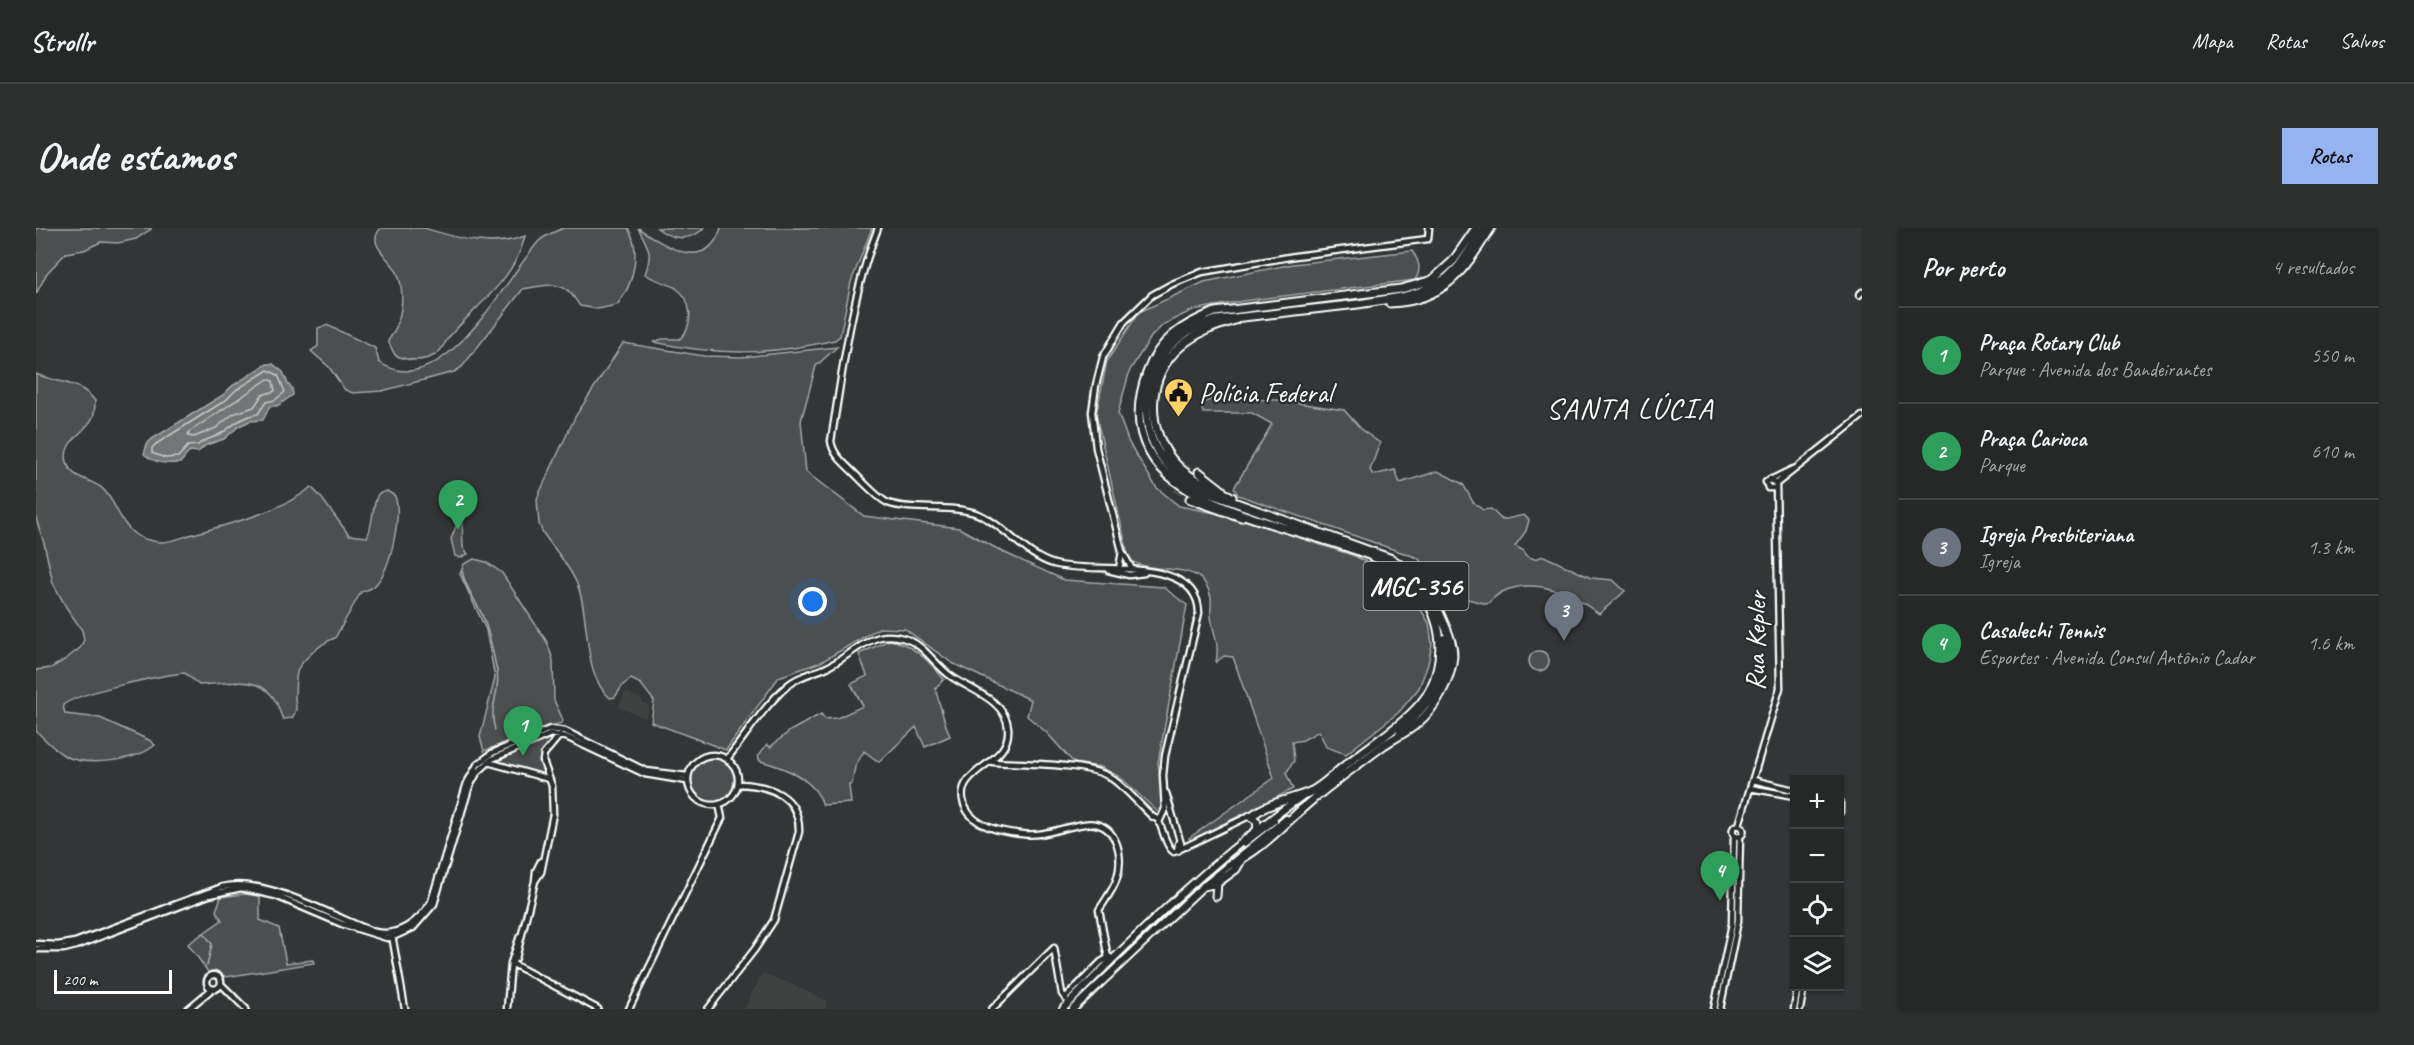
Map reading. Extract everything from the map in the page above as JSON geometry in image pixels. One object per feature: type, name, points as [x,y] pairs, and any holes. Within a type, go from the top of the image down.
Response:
[{"type":"highway","name":"MGC-356","points":[[1229,865],[1243,857],[1313,794],[1410,715],[1422,702],[1436,674],[1440,655],[1439,637],[1433,614],[1423,595],[1398,570],[1360,554],[1269,524],[1187,490],[1156,466],[1143,439],[1139,416],[1144,379],[1156,353],[1173,333],[1187,324],[1215,312],[1401,289],[1432,280],[1453,261],[1476,228]]},
{"type":"highway","name":"MGC-356","points":[[1313,794],[1417,724],[1431,708],[1444,686],[1453,656],[1449,634],[1438,608],[1422,582],[1392,559],[1253,507],[1203,491],[1176,473],[1162,458],[1153,442],[1146,413],[1150,382],[1161,358],[1178,338],[1190,330],[1216,320],[1358,304],[1402,297],[1434,286],[1459,266],[1484,228]]},
{"type":"highway","points":[[1358,304],[1414,300],[1441,289],[1464,269],[1491,228]]},
{"type":"highway","points":[[1253,507],[1199,482],[1186,473],[1160,444],[1153,414],[1154,398],[1162,371],[1168,360],[1183,344],[1204,331],[1255,315]]},
{"type":"highway","points":[[1199,472],[1226,494]]},
{"type":"highway","points":[[1190,499],[1217,510],[1269,524]]},
{"type":"highway","points":[[1251,815],[1261,809],[1313,794]]},
{"type":"highway","points":[[1204,886],[1217,883],[1233,872],[1243,857]]},
{"type":"highway","points":[[1216,896],[1217,883]]},
{"type":"main road","name":"MGC-356","points":[[1237,847],[1257,828],[1313,794]]},
{"type":"main road","name":"MGC-356","points":[[1243,857],[1313,794]]},
{"type":"main road","points":[[1251,815],[1267,823],[1266,836]]},
{"type":"main road","points":[[1251,815],[1257,821],[1257,828]]},
{"type":"main road","name":"MGC-356","points":[[1068,1005],[1183,891],[1267,823]]},
{"type":"main road","points":[[1237,847],[1243,857]]},
{"type":"main road","name":"MGC-356","points":[[1068,1005],[1229,865]]},
{"type":"street","points":[[878,228],[858,285],[831,441],[835,454],[876,494],[892,504],[978,514],[1048,562],[1062,566],[1132,569],[1150,573],[1183,581],[1197,596],[1198,621],[1164,756],[1162,775],[1165,805],[1159,820]]},
{"type":"street","points":[[1132,569],[1122,551],[1096,448],[1092,409],[1103,357],[1124,322],[1143,302],[1172,284],[1202,272],[1295,256],[1428,239],[1429,228]]},
{"type":"street","points":[[1796,468],[1770,479],[1766,485],[1768,488],[1776,486],[1862,416]]},
{"type":"street","points":[[1770,479],[1776,486]]},
{"type":"street","name":"Rua Kepler","points":[[1739,825],[1780,688],[1776,486]]},
{"type":"street","points":[[1119,568],[1122,551]]},
{"type":"street","points":[[1119,568],[1126,575]]},
{"type":"street","points":[[1104,569],[1126,575],[1150,573]]},
{"type":"street","points":[[1126,575],[1132,569]]},
{"type":"street","points":[[727,759],[789,684],[827,667],[872,640],[890,636],[905,639],[924,649],[952,678],[969,686],[998,707],[1004,716],[1007,734],[1005,742],[993,762],[973,773],[963,790],[963,801],[975,821],[987,827],[1023,835],[1054,832],[1084,824],[1101,826],[1113,834],[1120,852],[1120,866],[1117,880],[1099,910],[1108,955]]},
{"type":"street","points":[[507,1009],[511,963],[516,958],[535,881],[541,872],[553,814],[554,800],[543,761],[544,754],[562,733]]},
{"type":"street","points":[[387,938],[410,925],[424,913],[432,898],[466,783],[473,771],[486,760],[549,734],[562,733],[645,774],[687,778]]},
{"type":"street","points":[[714,754],[727,759],[736,770],[738,784],[731,797],[719,804],[704,803],[698,800],[689,788],[687,778],[692,765],[701,757],[714,754]]},
{"type":"street","points":[[486,760],[549,779]]},
{"type":"street","points":[[36,946],[75,942],[218,888],[238,885],[261,886],[381,933],[392,935],[413,928],[434,904],[469,788],[486,760]]},
{"type":"street","points":[[993,762],[1067,766],[1097,771],[1110,777],[1153,818],[1169,827],[1179,847]]},
{"type":"street","points":[[1753,780],[1790,789]]},
{"type":"street","points":[[708,1009],[755,949],[774,920],[799,832],[800,820],[781,795],[767,787],[738,784]]},
{"type":"street","points":[[1750,788],[1790,795]]},
{"type":"street","points":[[1164,792],[1173,815],[1169,827],[1170,849],[1189,844],[1251,815]]},
{"type":"street","points":[[629,1009],[722,818],[719,804]]},
{"type":"street","points":[[1163,813],[1173,815]]},
{"type":"street","points":[[1720,1009],[1738,921],[1737,835],[1733,828],[1739,825],[1744,831],[1737,835]]},
{"type":"street","points":[[1714,1009],[1732,924],[1737,835]]},
{"type":"street","points":[[441,868],[443,877]]},
{"type":"street","points":[[36,946],[64,949],[76,946],[209,895],[241,888],[276,896],[342,924],[387,938],[395,948]]},
{"type":"street","points":[[392,935],[405,1009]]},
{"type":"street","points":[[992,1009],[1054,948],[1062,994],[1068,1005],[1101,962],[1108,955],[1123,949]]},
{"type":"street","points":[[511,963],[598,1009]]},
{"type":"street","points":[[212,989],[206,982],[209,976],[218,976],[220,986],[234,995],[246,1009]]},
{"type":"street","points":[[188,1009],[212,989],[220,986]]},
{"type":"street","points":[[1794,1009],[1797,991]]},
{"type":"street","points":[[1800,1009],[1803,991]]},
{"type":"shaded area","points":[[36,228],[151,229],[136,239],[118,243],[101,242],[84,250],[66,253],[47,273],[36,294]]},
{"type":"shaded area","points":[[381,228],[424,228],[474,241],[487,242],[500,242],[525,236],[520,252],[504,279],[449,337],[437,353],[425,359],[415,360],[395,355],[388,341],[397,326],[402,298],[397,272],[377,246],[377,234]]},
{"type":"shaded area","points":[[563,228],[628,228],[634,247],[634,268],[623,297],[617,305],[598,309],[580,306],[569,291],[557,286],[545,285],[523,289],[462,367],[454,372],[382,391],[353,393],[345,390],[329,367],[311,351],[318,346],[318,328],[327,325],[375,348],[379,362],[403,371],[426,367],[448,353],[470,332],[539,241]]},
{"type":"shaded area","points":[[638,228],[672,248],[695,253],[705,250],[714,242],[721,228],[872,228],[851,282],[840,336],[835,340],[789,349],[744,352],[700,350],[654,342],[662,339],[680,339],[688,327],[690,313],[682,293],[645,274],[649,250]]},
{"type":"shaded area","points":[[657,228],[704,228],[693,236],[681,238],[669,235]]},
{"type":"shaded area","points":[[1412,251],[1419,265],[1415,280],[1243,301],[1193,310],[1164,324],[1151,337],[1130,370],[1118,413],[1129,443],[1156,487],[1179,506],[1236,517],[1355,556],[1390,575],[1411,593],[1429,623],[1432,644],[1428,664],[1419,688],[1399,712],[1346,754],[1326,747],[1319,731],[1303,740],[1292,742],[1294,761],[1286,773],[1293,789],[1191,840],[1189,838],[1274,778],[1233,657],[1224,656],[1216,662],[1217,644],[1211,616],[1211,598],[1206,585],[1198,577],[1188,572],[1151,567],[1129,559],[1096,415],[1107,361],[1139,312],[1204,282],[1293,264]]},
{"type":"shaded area","points":[[623,343],[704,356],[743,357],[837,347],[816,366],[801,421],[806,472],[864,516],[959,528],[1003,552],[1064,580],[1163,587],[1187,605],[1158,763],[1164,807],[1159,813],[1120,777],[1101,767],[1074,763],[1047,733],[1027,716],[1031,700],[952,663],[905,629],[879,628],[821,662],[779,677],[726,750],[651,722],[654,701],[641,684],[631,679],[623,685],[615,697],[610,698],[601,687],[595,674],[577,584],[566,564],[543,533],[539,524],[537,500],[575,417]]},
{"type":"shaded area","points":[[36,374],[76,386],[95,401],[92,419],[74,439],[67,451],[68,465],[74,474],[100,486],[112,501],[126,526],[145,539],[159,542],[170,541],[238,521],[271,510],[311,487],[349,535],[367,537],[378,494],[387,491],[395,496],[396,528],[387,565],[374,587],[361,592],[335,638],[319,647],[300,666],[296,680],[296,709],[292,718],[283,719],[276,702],[269,693],[252,683],[199,685],[185,673],[103,690],[63,705],[65,714],[100,718],[149,740],[155,745],[147,751],[112,761],[74,759],[65,756],[36,731],[36,670],[51,668],[66,659],[80,648],[84,640],[82,630],[53,583],[36,519]]},
{"type":"shaded area","points":[[1211,399],[1278,400],[1344,410],[1363,431],[1380,443],[1370,470],[1373,475],[1395,470],[1400,483],[1438,471],[1463,484],[1473,502],[1483,510],[1491,509],[1502,520],[1524,515],[1529,520],[1526,531],[1515,546],[1524,551],[1527,556],[1534,559],[1544,556],[1591,578],[1613,580],[1625,591],[1599,614],[1565,594],[1540,587],[1515,588],[1500,593],[1487,604],[1460,597],[1448,601],[1436,580],[1418,558],[1238,495],[1234,488],[1272,424],[1252,413],[1203,413],[1201,404]]},
{"type":"shaded area","points":[[459,519],[462,521],[463,547],[468,554],[460,558],[455,556],[451,539]]},
{"type":"shaded area","points":[[474,559],[486,562],[502,573],[547,642],[553,660],[554,700],[563,720],[562,723],[533,731],[484,751],[480,737],[495,678],[486,630],[460,574],[464,564]]},
{"type":"shaded area","points":[[889,640],[913,649],[944,679],[935,689],[950,736],[925,747],[916,727],[879,762],[864,751],[855,767],[852,784],[849,785],[851,803],[823,805],[819,796],[806,781],[779,767],[760,761],[758,756],[767,744],[770,747],[790,731],[821,714],[825,719],[837,718],[863,706],[851,684],[867,676],[859,654]]},
{"type":"shaded area","points":[[1539,651],[1546,654],[1549,661],[1546,668],[1539,671],[1532,668],[1529,661],[1532,654]]},
{"type":"shaded area","points":[[626,692],[643,700],[642,702],[650,707],[645,718],[618,707]]},
{"type":"shaded area","points":[[550,737],[554,738],[541,756],[545,776],[494,761]]},
{"type":"shaded area","points":[[713,758],[728,765],[735,780],[728,795],[713,802],[698,795],[691,780],[698,765]]},
{"type":"shaded area","points":[[243,894],[260,896],[260,920],[279,928],[286,963],[313,960],[314,963],[226,977],[216,970],[208,972],[188,944],[222,920],[216,911],[221,897]]},
{"type":"shaded area","points":[[762,974],[789,983],[827,1001],[825,1009],[744,1009]]},
{"type":"water","points":[[267,364],[273,364],[283,372],[292,388],[293,395],[277,406],[270,406],[263,420],[250,421],[239,426],[224,439],[206,445],[198,452],[190,451],[180,463],[161,463],[144,454],[147,444],[152,439],[223,395],[232,386]]},
{"type":"waterway","points":[[462,571],[485,623],[497,671],[493,714],[495,730]]},
{"type":"waterway","points":[[204,933],[212,944],[207,966]]},
{"type":"tunnel","points":[[1190,499],[1176,489],[1174,484],[1181,471],[1187,468],[1199,472]]},
{"type":"place","name":"Polícia Federal","points":[[1178,418]]},
{"type":"place","name":"Praça Carioca","points":[[458,530]]},
{"type":"place","name":"Igreja Presbiteriana","points":[[1564,641]]},
{"type":"place","name":"Praça Rotary Club","points":[[523,756]]},
{"type":"place","name":"Casalechi Tennis","points":[[1720,901]]},
{"type":"district","name":"SANTA LÚCIA","points":[[1630,408]]}]
